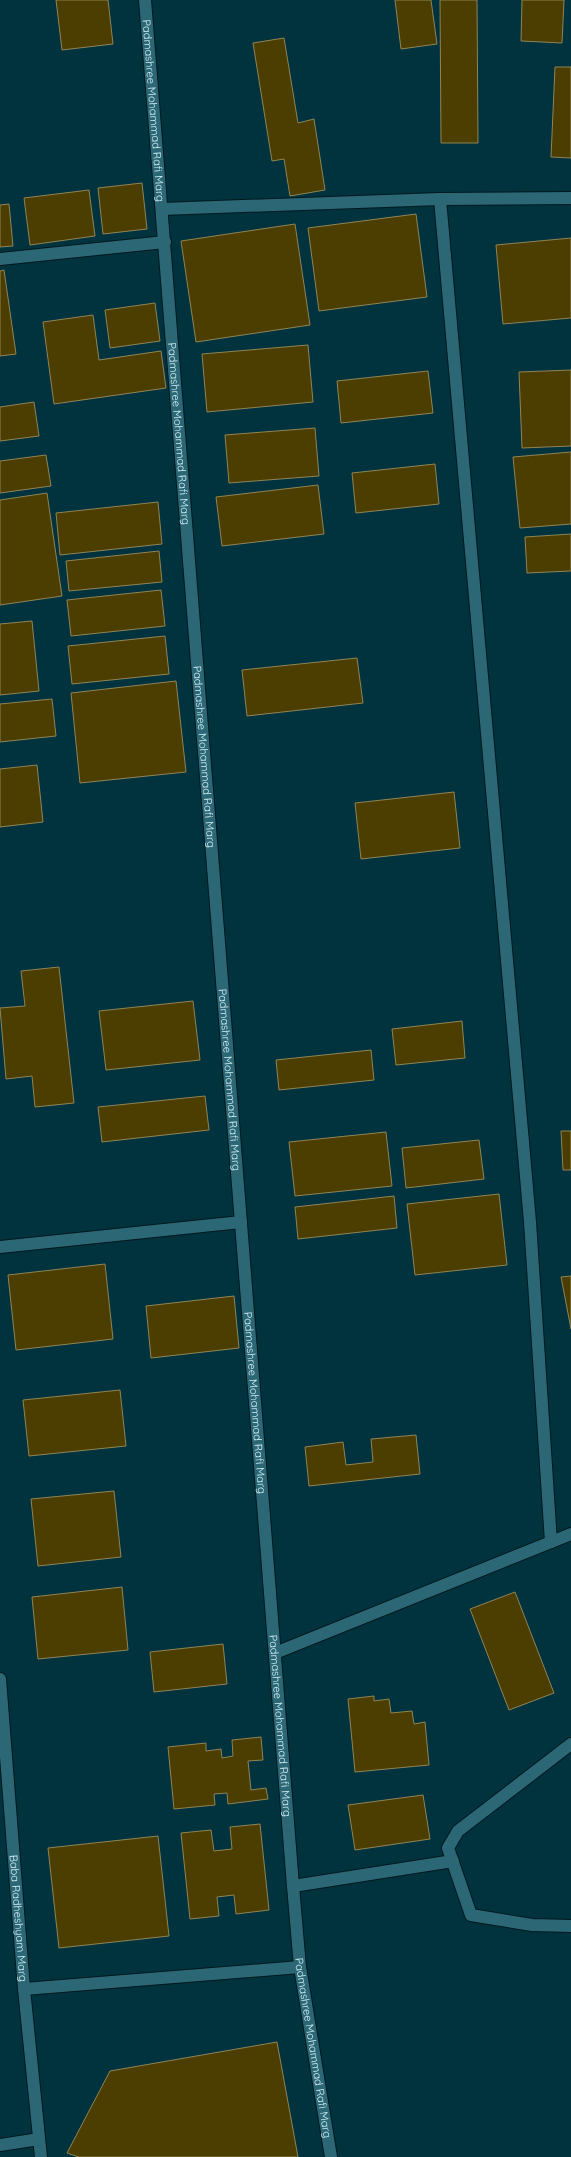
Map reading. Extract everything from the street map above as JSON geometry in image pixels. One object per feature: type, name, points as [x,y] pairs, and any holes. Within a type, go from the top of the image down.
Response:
[{"type":"street","name":"Padmashree Mohammad Rafi Marg","points":[[146,0],[293,1886],[300,1967],[331,2157]]},
{"type":"street","points":[[162,209],[440,199],[571,198]]},
{"type":"street","points":[[440,199],[530,1222],[551,1542]]},
{"type":"street","points":[[0,259],[165,242]]},
{"type":"street","points":[[0,1247],[241,1222]]},
{"type":"street","points":[[275,1652],[571,1534]]},
{"type":"street","name":"Baba Radheshyam Marg","points":[[0,1679],[24,1989],[41,2157]]},
{"type":"street","points":[[571,1744],[458,1831],[448,1848],[471,1915],[532,1924],[571,1926]]},
{"type":"street","points":[[293,1886],[453,1861]]},
{"type":"street","points":[[24,1989],[300,1967]]},
{"type":"street","points":[[0,2145],[39,2139]]},
{"type":"building","points":[[56,0],[108,0],[113,44],[62,50]]},
{"type":"building","points":[[395,0],[431,0],[437,44],[401,49]]},
{"type":"building","points":[[440,0],[477,0],[478,143],[441,143]]},
{"type":"building","points":[[522,0],[564,0],[562,43],[521,41]]},
{"type":"building","points":[[284,38],[298,123],[314,119],[325,190],[290,196],[284,159],[272,161],[253,43]]},
{"type":"building","points":[[555,67],[571,67],[571,158],[551,157]]},
{"type":"building","points":[[142,183],[147,229],[103,234],[98,188]]},
{"type":"building","points":[[89,190],[95,236],[30,245],[24,198]]},
{"type":"building","points":[[9,204],[13,246],[0,247],[0,205]]},
{"type":"building","points":[[416,214],[427,297],[319,311],[308,228]]},
{"type":"building","points":[[295,224],[310,325],[196,342],[181,241]]},
{"type":"building","points":[[571,238],[571,318],[503,324],[496,245]]},
{"type":"building","points":[[4,270],[16,354],[0,356],[0,271]]},
{"type":"building","points":[[155,303],[160,341],[110,348],[105,310]]},
{"type":"building","points":[[93,315],[99,360],[161,351],[166,388],[54,404],[43,322]]},
{"type":"building","points":[[308,345],[313,402],[207,412],[202,354]]},
{"type":"building","points":[[571,370],[571,446],[522,448],[519,372]]},
{"type":"building","points":[[428,371],[433,413],[341,423],[337,381]]},
{"type":"building","points":[[34,402],[39,436],[0,441],[0,407]]},
{"type":"building","points":[[315,428],[319,476],[229,483],[225,435]]},
{"type":"building","points":[[571,452],[571,524],[520,528],[513,457]]},
{"type":"building","points":[[46,455],[51,486],[0,493],[0,461]]},
{"type":"building","points":[[435,464],[439,504],[356,513],[352,473]]},
{"type":"building","points":[[318,485],[324,534],[222,546],[216,497]]},
{"type":"building","points":[[47,493],[62,596],[0,605],[0,500]]},
{"type":"building","points":[[158,502],[162,544],[60,555],[56,513]]},
{"type":"building","points":[[571,534],[571,571],[527,573],[525,537]]},
{"type":"building","points":[[159,551],[162,582],[69,591],[66,561]]},
{"type":"building","points":[[161,590],[165,626],[71,636],[67,600]]},
{"type":"building","points":[[32,621],[39,691],[0,695],[0,624]]},
{"type":"building","points":[[165,636],[169,674],[72,684],[68,646]]},
{"type":"building","points":[[357,658],[363,703],[247,716],[242,670]]},
{"type":"building","points":[[176,681],[186,772],[80,783],[71,693]]},
{"type":"building","points":[[52,699],[56,736],[0,742],[0,704]]},
{"type":"building","points":[[37,765],[43,822],[0,827],[0,769]]},
{"type":"building","points":[[454,792],[460,848],[361,859],[355,803]]},
{"type":"building","points":[[59,967],[74,1103],[35,1107],[32,1076],[6,1079],[0,1008],[25,1006],[21,971]]},
{"type":"building","points":[[193,1001],[200,1060],[106,1070],[99,1011]]},
{"type":"building","points":[[462,1021],[465,1058],[396,1065],[392,1029]]},
{"type":"building","points":[[371,1050],[374,1080],[279,1090],[276,1060]]},
{"type":"building","points":[[205,1096],[209,1130],[102,1142],[98,1107]]},
{"type":"building","points":[[561,1131],[571,1131],[571,1170],[563,1170]]},
{"type":"building","points":[[386,1132],[392,1186],[295,1196],[289,1142]]},
{"type":"building","points":[[479,1140],[484,1179],[406,1188],[402,1148]]},
{"type":"building","points":[[499,1194],[507,1265],[415,1275],[407,1204]]},
{"type":"building","points":[[394,1196],[397,1228],[298,1239],[295,1207]]},
{"type":"building","points":[[105,1264],[113,1339],[16,1350],[8,1275]]},
{"type":"building","points":[[571,1276],[571,1329],[561,1277]]},
{"type":"building","points":[[234,1296],[239,1348],[151,1358],[146,1306]]},
{"type":"building","points":[[120,1390],[126,1446],[29,1456],[23,1400]]},
{"type":"building","points":[[416,1435],[420,1474],[309,1486],[305,1447],[343,1442],[346,1465],[373,1462],[371,1439]]},
{"type":"building","points":[[114,1491],[121,1557],[38,1566],[31,1499]]},
{"type":"building","points":[[122,1587],[128,1650],[38,1659],[32,1597]]},
{"type":"building","points":[[515,1592],[554,1693],[509,1710],[470,1609]]},
{"type":"building","points":[[223,1644],[227,1684],[154,1692],[150,1652]]},
{"type":"building","points":[[374,1696],[374,1701],[389,1699],[391,1713],[412,1711],[414,1724],[425,1722],[429,1765],[355,1772],[348,1699]]},
{"type":"building","points":[[261,1737],[263,1760],[248,1761],[251,1790],[266,1788],[268,1799],[228,1804],[227,1793],[214,1794],[215,1805],[174,1809],[168,1747],[206,1743],[206,1751],[221,1749],[222,1758],[233,1756],[232,1740]]},
{"type":"building","points":[[423,1795],[430,1839],[355,1850],[348,1805]]},
{"type":"building","points":[[260,1824],[269,1910],[236,1914],[234,1895],[217,1897],[219,1916],[190,1919],[181,1833],[211,1830],[214,1851],[232,1849],[230,1827]]},
{"type":"building","points":[[158,1836],[169,1936],[59,1948],[48,1848]]},
{"type":"building","points":[[277,2042],[298,2157],[79,2157],[67,2153],[110,2071]]}]
